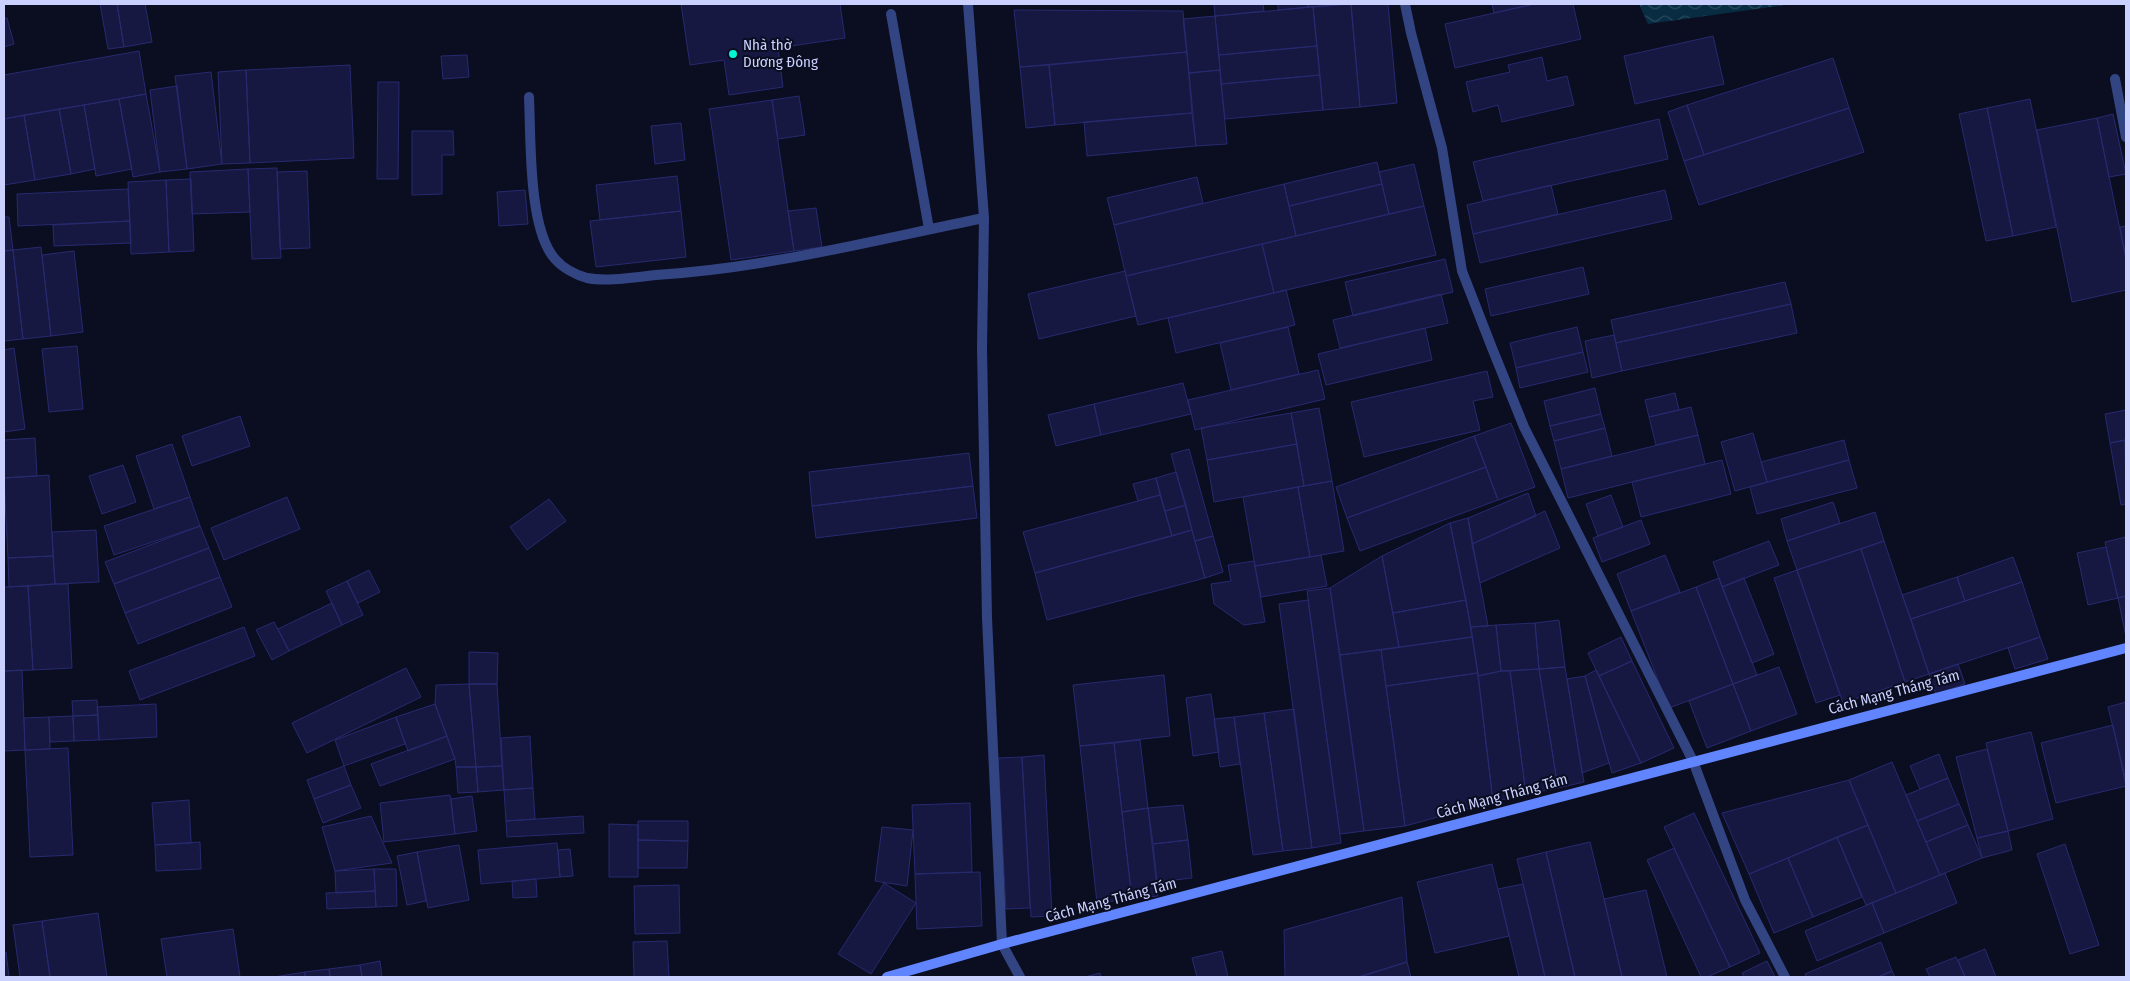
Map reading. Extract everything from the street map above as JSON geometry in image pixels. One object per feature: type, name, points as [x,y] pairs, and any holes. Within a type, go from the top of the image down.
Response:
[{"type":"street","points":[[968,4],[984,218],[982,348],[987,608],[1002,944],[1020,977]]},
{"type":"street","points":[[1405,4],[1442,148],[1462,271],[1472,297],[1524,427],[1693,761],[1745,900],[1785,977]]},
{"type":"street","points":[[891,14],[929,229]]},
{"type":"street","points":[[2115,79],[2126,137]]},
{"type":"street","points":[[529,97],[535,210],[544,243],[555,260],[568,270],[588,278],[684,273],[780,260],[984,218]]},
{"type":"street","name":"Cách Mạng Tháng Tám","points":[[887,977],[1002,944],[2126,648]]},
{"type":"water","points":[[1639,4],[1792,4],[1648,24]]},
{"type":"building","points":[[100,4],[117,4],[124,47],[108,49]]},
{"type":"building","points":[[117,4],[145,4],[152,42],[124,47]]},
{"type":"building","name":"Nhà thờ Dương Đông","points":[[681,4],[840,4],[845,38],[778,48],[783,87],[729,95],[724,60],[690,65]]},
{"type":"building","points":[[1214,4],[1263,4],[1264,11],[1215,16]]},
{"type":"building","points":[[1278,4],[1308,4],[1308,7],[1278,10]]},
{"type":"building","points":[[1308,4],[1345,4],[1308,7]]},
{"type":"building","points":[[1351,4],[1388,4],[1397,103],[1360,107]]},
{"type":"building","points":[[1351,4],[1360,107],[1323,110],[1313,7]]},
{"type":"building","points":[[1492,4],[1534,4],[1494,13]]},
{"type":"building","points":[[1534,4],[1573,4],[1581,39],[1455,68],[1445,24]]},
{"type":"building","points":[[1313,7],[1317,46],[1219,55],[1215,16]]},
{"type":"building","points":[[1014,10],[1183,11],[1187,52],[1020,67]]},
{"type":"building","points":[[1215,16],[1220,70],[1189,73],[1183,19]]},
{"type":"building","points":[[4,18],[7,18],[14,44],[4,47]]},
{"type":"building","points":[[1713,36],[1724,84],[1635,104],[1624,56]]},
{"type":"building","points":[[1317,46],[1320,75],[1221,84],[1219,55]]},
{"type":"building","points":[[139,51],[146,94],[4,119],[4,75]]},
{"type":"building","points":[[1187,52],[1192,113],[1055,125],[1049,65]]},
{"type":"building","points":[[467,55],[469,77],[443,79],[441,56]]},
{"type":"building","points":[[1542,57],[1547,81],[1567,76],[1574,105],[1502,122],[1498,105],[1473,112],[1466,82],[1510,72],[1508,65]]},
{"type":"building","points":[[1833,58],[1849,108],[1704,155],[1687,105]]},
{"type":"building","points":[[350,65],[354,158],[250,163],[246,70]]},
{"type":"building","points":[[1049,65],[1055,125],[1026,128],[1020,67]]},
{"type":"building","points":[[246,70],[250,163],[222,164],[218,72]]},
{"type":"building","points":[[1220,70],[1227,144],[1196,146],[1189,73]]},
{"type":"building","points":[[211,72],[222,164],[187,169],[175,76]]},
{"type":"building","points":[[1320,75],[1323,110],[1225,119],[1221,84]]},
{"type":"building","points":[[378,82],[399,82],[398,179],[377,179]]},
{"type":"building","points":[[177,86],[187,169],[160,172],[150,90]]},
{"type":"building","points":[[146,94],[160,172],[133,177],[119,99]]},
{"type":"building","points":[[799,96],[805,135],[778,139],[772,100]]},
{"type":"building","points":[[119,99],[132,169],[96,176],[84,105]]},
{"type":"building","points":[[2030,99],[2056,227],[2013,236],[1987,108]]},
{"type":"building","points":[[772,100],[794,251],[731,260],[709,109]]},
{"type":"building","points":[[84,105],[95,169],[71,174],[59,109]]},
{"type":"building","points":[[1687,105],[1704,155],[1684,161],[1668,112]]},
{"type":"building","points":[[1849,108],[1864,152],[1699,205],[1684,161]]},
{"type":"building","points":[[1987,108],[2013,236],[1986,241],[1959,114]]},
{"type":"building","points":[[59,109],[71,174],[35,180],[24,115]]},
{"type":"building","points":[[1192,113],[1196,146],[1087,156],[1084,122]]},
{"type":"building","points":[[2113,114],[2126,174],[2109,177],[2097,118]]},
{"type":"building","points":[[24,115],[35,180],[4,185],[4,119]]},
{"type":"building","points":[[2097,118],[2126,259],[2126,290],[2072,302],[2037,130]]},
{"type":"building","points":[[1659,119],[1668,159],[1483,201],[1473,162]]},
{"type":"building","points":[[681,123],[685,160],[655,164],[651,126]]},
{"type":"building","points":[[412,131],[453,131],[454,155],[442,155],[442,194],[412,195]]},
{"type":"building","points":[[1377,162],[1382,184],[1289,206],[1284,184]]},
{"type":"building","points":[[1414,164],[1424,206],[1389,214],[1379,172]]},
{"type":"building","points":[[277,168],[281,258],[252,259],[248,169]]},
{"type":"building","points":[[248,169],[250,212],[192,214],[190,172]]},
{"type":"building","points":[[307,171],[310,248],[280,249],[277,172]]},
{"type":"building","points":[[677,176],[681,211],[600,220],[596,185]]},
{"type":"building","points":[[1197,177],[1203,203],[1114,225],[1107,198]]},
{"type":"building","points":[[191,179],[194,251],[169,252],[166,180]]},
{"type":"building","points":[[166,180],[169,252],[131,254],[128,182]]},
{"type":"building","points":[[1284,184],[1296,236],[1126,276],[1114,225]]},
{"type":"building","points":[[1382,184],[1389,214],[1296,236],[1289,206]]},
{"type":"building","points":[[1551,185],[1558,214],[1473,234],[1467,205]]},
{"type":"building","points":[[128,189],[130,221],[18,226],[17,194]]},
{"type":"building","points":[[525,190],[528,224],[499,226],[497,192]]},
{"type":"building","points":[[1665,190],[1672,219],[1480,263],[1473,234]]},
{"type":"building","points":[[1424,206],[1436,255],[1274,293],[1262,244]]},
{"type":"building","points":[[816,208],[822,247],[794,251],[788,211]]},
{"type":"building","points":[[681,211],[686,257],[596,267],[590,221]]},
{"type":"building","points":[[4,217],[9,217],[13,250],[4,251]]},
{"type":"building","points":[[130,221],[131,243],[54,246],[53,225]]},
{"type":"building","points":[[2126,226],[2126,259],[2120,227]]},
{"type":"building","points":[[1262,244],[1274,293],[1138,325],[1126,276]]},
{"type":"building","points":[[41,247],[51,336],[23,339],[13,250]]},
{"type":"building","points":[[13,250],[23,339],[4,341],[4,251]]},
{"type":"building","points":[[74,251],[83,332],[51,336],[42,255]]},
{"type":"building","points":[[1445,259],[1453,292],[1353,316],[1345,282]]},
{"type":"building","points":[[1583,267],[1589,294],[1491,316],[1485,289]]},
{"type":"building","points":[[1125,271],[1136,316],[1039,339],[1028,294]]},
{"type":"building","points":[[1785,282],[1791,304],[1616,343],[1611,320]]},
{"type":"building","points":[[1286,290],[1295,325],[1176,353],[1168,318]]},
{"type":"building","points":[[1441,294],[1448,323],[1340,348],[1333,320]]},
{"type":"building","points":[[1791,304],[1797,333],[1622,371],[1616,343]]},
{"type":"building","points":[[1288,327],[1299,374],[1231,390],[1220,343]]},
{"type":"building","points":[[1577,327],[1583,352],[1516,368],[1510,343]]},
{"type":"building","points":[[1425,328],[1432,360],[1326,385],[1318,354]]},
{"type":"building","points":[[1614,335],[1622,371],[1592,378],[1585,341]]},
{"type":"building","points":[[77,346],[83,409],[49,412],[42,349]]},
{"type":"building","points":[[14,348],[25,429],[4,432],[4,350]]},
{"type":"building","points":[[1583,352],[1588,372],[1520,388],[1516,368]]},
{"type":"building","points":[[1318,370],[1325,399],[1195,430],[1188,400]]},
{"type":"building","points":[[1487,371],[1493,397],[1473,401],[1480,430],[1364,457],[1351,402]]},
{"type":"building","points":[[1183,383],[1191,414],[1101,435],[1094,404]]},
{"type":"building","points":[[1595,388],[1601,414],[1550,426],[1544,401]]},
{"type":"building","points":[[1675,393],[1679,410],[1649,417],[1645,400]]},
{"type":"building","points":[[1094,404],[1101,435],[1056,446],[1048,415]]},
{"type":"building","points":[[1691,407],[1698,435],[1656,445],[1649,417]]},
{"type":"building","points":[[1319,408],[1332,481],[1304,486],[1291,413]]},
{"type":"building","points":[[2126,410],[2126,440],[2110,443],[2105,414]]},
{"type":"building","points":[[1291,413],[1297,444],[1207,460],[1201,428]]},
{"type":"building","points":[[1601,414],[1605,428],[1554,441],[1550,426]]},
{"type":"building","points":[[240,416],[250,446],[192,466],[182,436]]},
{"type":"building","points":[[1511,423],[1535,487],[1498,500],[1474,436]]},
{"type":"building","points":[[1605,428],[1612,456],[1561,469],[1554,441]]},
{"type":"building","points":[[1753,433],[1767,482],[1735,491],[1721,442]]},
{"type":"building","points":[[1698,435],[1705,464],[1568,498],[1561,469]]},
{"type":"building","points":[[1474,436],[1486,467],[1347,518],[1336,487]]},
{"type":"building","points":[[35,438],[37,476],[4,478],[4,440]]},
{"type":"building","points":[[1844,440],[1849,460],[1767,482],[1761,462]]},
{"type":"building","points":[[2125,440],[2126,504],[2121,505],[2110,443]]},
{"type":"building","points":[[172,444],[190,497],[154,509],[136,456]]},
{"type":"building","points":[[1297,444],[1304,486],[1214,502],[1207,460]]},
{"type":"building","points":[[1189,449],[1213,536],[1195,541],[1171,454]]},
{"type":"building","points":[[969,453],[973,486],[812,506],[809,472]]},
{"type":"building","points":[[1722,460],[1731,494],[1641,517],[1632,482]]},
{"type":"building","points":[[1849,460],[1857,488],[1757,514],[1750,487]]},
{"type":"building","points":[[123,465],[136,502],[102,514],[89,476]]},
{"type":"building","points":[[1486,467],[1498,500],[1360,551],[1347,518]]},
{"type":"building","points":[[1176,472],[1186,505],[1165,511],[1156,478]]},
{"type":"building","points":[[49,475],[53,556],[8,558],[4,478]]},
{"type":"building","points":[[1156,478],[1160,495],[1138,501],[1133,484]]},
{"type":"building","points":[[1332,481],[1344,551],[1310,557],[1298,487]]},
{"type":"building","points":[[973,486],[977,518],[816,538],[812,506]]},
{"type":"building","points":[[1298,487],[1310,557],[1255,566],[1243,497]]},
{"type":"building","points":[[1528,493],[1536,516],[1472,544],[1468,518]]},
{"type":"building","points":[[1160,495],[1172,536],[1035,573],[1023,532]]},
{"type":"building","points":[[1611,495],[1623,527],[1598,536],[1586,504]]},
{"type":"building","points":[[190,497],[200,526],[114,555],[104,526]]},
{"type":"building","points":[[287,497],[300,529],[224,560],[211,528]]},
{"type":"building","points":[[549,499],[566,521],[527,550],[510,527]]},
{"type":"building","points":[[1833,502],[1840,523],[1787,541],[1781,519]]},
{"type":"building","points":[[1186,505],[1192,530],[1172,536],[1165,511]]},
{"type":"building","points":[[1545,511],[1560,548],[1480,583],[1472,544]]},
{"type":"building","points":[[1875,512],[1884,541],[1797,570],[1787,541]]},
{"type":"building","points":[[1468,518],[1488,626],[1471,627],[1450,523]]},
{"type":"building","points":[[1641,520],[1650,544],[1602,562],[1593,538]]},
{"type":"building","points":[[1450,523],[1466,600],[1393,613],[1382,556]]},
{"type":"building","points":[[200,526],[209,548],[114,584],[105,562]]},
{"type":"building","points":[[96,530],[99,582],[55,584],[52,532]]},
{"type":"building","points":[[1192,530],[1205,578],[1047,620],[1035,573]]},
{"type":"building","points":[[1213,536],[1223,572],[1205,578],[1195,541]]},
{"type":"building","points":[[2126,537],[2126,596],[2118,598],[2105,542]]},
{"type":"building","points":[[1769,541],[1779,565],[1722,587],[1713,562]]},
{"type":"building","points":[[1884,541],[1929,674],[1905,682],[1861,549]]},
{"type":"building","points":[[2106,547],[2118,598],[2088,605],[2077,553]]},
{"type":"building","points":[[209,548],[220,577],[125,613],[114,584]]},
{"type":"building","points":[[1861,549],[1905,682],[1843,703],[1797,570]]},
{"type":"building","points":[[1321,555],[1327,586],[1261,597],[1255,566]]},
{"type":"building","points":[[1665,555],[1680,592],[1631,611],[1617,574]]},
{"type":"building","points":[[53,556],[55,584],[9,587],[8,558]]},
{"type":"building","points":[[1382,556],[1399,647],[1340,655],[1330,588]]},
{"type":"building","points":[[2013,557],[2022,582],[1965,601],[1957,577]]},
{"type":"building","points":[[1254,561],[1265,622],[1244,625],[1214,604],[1211,584],[1231,581],[1228,565]]},
{"type":"building","points":[[369,570],[380,592],[358,603],[347,581]]},
{"type":"building","points":[[1797,570],[1840,695],[1816,703],[1774,578]]},
{"type":"building","points":[[220,577],[232,607],[138,644],[125,613]]},
{"type":"building","points":[[1957,577],[1965,601],[1911,619],[1902,595]]},
{"type":"building","points":[[1719,578],[1757,675],[1733,684],[1696,587]]},
{"type":"building","points":[[1744,578],[1774,654],[1752,663],[1722,587]]},
{"type":"building","points":[[347,581],[363,615],[342,625],[326,591]]},
{"type":"building","points":[[2022,582],[2040,637],[1929,674],[1911,619]]},
{"type":"building","points":[[68,584],[72,668],[33,670],[28,586]]},
{"type":"building","points":[[28,586],[33,670],[4,671],[4,587]]},
{"type":"building","points":[[1696,587],[1733,684],[1669,708],[1631,611]]},
{"type":"building","points":[[1330,588],[1364,831],[1340,834],[1307,591]]},
{"type":"building","points":[[2126,596],[2126,637],[2118,598]]},
{"type":"building","points":[[1308,600],[1341,843],[1312,848],[1279,604]]},
{"type":"building","points":[[1466,600],[1472,637],[1399,647],[1393,613]]},
{"type":"building","points":[[332,603],[342,625],[289,651],[278,629]]},
{"type":"building","points":[[1559,620],[1565,667],[1539,669],[1535,623]]},
{"type":"building","points":[[274,622],[289,651],[272,660],[256,630]]},
{"type":"building","points":[[1535,623],[1539,669],[1501,671],[1496,625]]},
{"type":"building","points":[[1496,625],[1501,671],[1478,676],[1471,627]]},
{"type":"building","points":[[244,627],[255,656],[140,700],[129,671]]},
{"type":"building","points":[[1472,637],[1478,673],[1386,686],[1381,650]]},
{"type":"building","points":[[1621,637],[1632,661],[1599,676],[1588,653]]},
{"type":"building","points":[[2040,637],[2048,659],[2015,669],[2008,648]]},
{"type":"building","points":[[1381,650],[1405,826],[1364,831],[1340,655]]},
{"type":"building","points":[[469,652],[498,653],[497,684],[469,684]]},
{"type":"building","points":[[1632,661],[1674,748],[1641,763],[1599,676]]},
{"type":"building","points":[[1958,664],[1965,684],[1936,694],[1929,674]]},
{"type":"building","points":[[1565,667],[1584,782],[1558,788],[1539,669]]},
{"type":"building","points":[[1779,667],[1797,714],[1751,731],[1733,684]]},
{"type":"building","points":[[406,668],[421,697],[307,753],[292,723]]},
{"type":"building","points":[[1539,669],[1558,788],[1526,794],[1510,671]]},
{"type":"building","points":[[22,670],[25,750],[4,751],[4,671]]},
{"type":"building","points":[[1596,670],[1641,763],[1612,773],[1585,676]]},
{"type":"building","points":[[1510,671],[1526,794],[1493,802],[1478,676]]},
{"type":"building","points":[[1478,673],[1493,802],[1405,826],[1386,686]]},
{"type":"building","points":[[1164,675],[1170,736],[1080,746],[1073,685]]},
{"type":"building","points":[[1585,676],[1609,763],[1582,773],[1567,679]]},
{"type":"building","points":[[469,684],[497,684],[502,766],[476,767]]},
{"type":"building","points":[[469,684],[476,767],[456,767],[455,759],[435,704],[436,685]]},
{"type":"building","points":[[1733,684],[1751,731],[1707,748],[1689,701]]},
{"type":"building","points":[[1211,694],[1219,752],[1193,756],[1186,698]]},
{"type":"building","points":[[97,700],[98,715],[73,716],[72,701]]},
{"type":"building","points":[[2126,702],[2126,780],[2108,707]]},
{"type":"building","points":[[156,704],[157,737],[99,740],[97,707]]},
{"type":"building","points":[[435,704],[447,736],[408,751],[396,717]]},
{"type":"building","points":[[1294,709],[1312,848],[1283,851],[1264,713]]},
{"type":"building","points":[[1264,713],[1283,851],[1253,855],[1234,717]]},
{"type":"building","points":[[98,715],[99,740],[74,741],[73,716]]},
{"type":"building","points":[[73,716],[74,741],[50,742],[49,717]]},
{"type":"building","points":[[49,717],[50,749],[25,750],[24,718]]},
{"type":"building","points":[[396,717],[405,744],[344,766],[335,740]]},
{"type":"building","points":[[1234,717],[1240,764],[1220,767],[1214,719]]},
{"type":"building","points":[[2113,725],[2126,786],[2056,803],[2041,743]]},
{"type":"building","points":[[2031,732],[2053,819],[2008,831],[1986,743]]},
{"type":"building","points":[[447,736],[455,759],[380,786],[371,764]]},
{"type":"building","points":[[530,736],[533,788],[504,790],[501,738]]},
{"type":"building","points":[[1140,740],[1148,808],[1122,812],[1114,743]]},
{"type":"building","points":[[1114,743],[1132,899],[1097,903],[1080,746]]},
{"type":"building","points":[[68,748],[73,855],[30,857],[25,750]]},
{"type":"building","points":[[1987,749],[2008,831],[1977,838],[1956,757]]},
{"type":"building","points":[[1939,754],[1948,778],[1920,789],[1910,766]]},
{"type":"building","points":[[1044,755],[1052,916],[1031,917],[1022,757]]},
{"type":"building","points":[[1022,757],[1030,908],[1006,909],[998,758]]},
{"type":"building","points":[[1892,762],[1940,875],[1896,893],[1849,780]]},
{"type":"building","points":[[344,766],[351,785],[314,799],[307,780]]},
{"type":"building","points":[[502,766],[504,790],[478,792],[476,767]]},
{"type":"building","points":[[456,767],[476,767],[478,792],[458,793]]},
{"type":"building","points":[[1948,778],[1959,804],[1917,821],[1906,795]]},
{"type":"building","points":[[1849,780],[1868,825],[1749,874],[1722,813]]},
{"type":"building","points":[[351,785],[361,808],[323,823],[314,799]]},
{"type":"building","points":[[533,788],[535,819],[506,821],[504,790]]},
{"type":"building","points":[[450,795],[455,834],[384,842],[380,803]]},
{"type":"building","points":[[472,796],[477,831],[455,834],[451,799]]},
{"type":"building","points":[[189,800],[191,843],[155,845],[152,803]]},
{"type":"building","points":[[970,803],[972,872],[915,874],[912,805]]},
{"type":"building","points":[[1959,804],[1968,825],[1926,842],[1917,821]]},
{"type":"building","points":[[1183,805],[1188,840],[1153,844],[1148,808]]},
{"type":"building","points":[[1148,808],[1158,896],[1132,899],[1122,812]]},
{"type":"building","points":[[1694,813],[1760,953],[1730,967],[1664,827]]},
{"type":"building","points":[[371,816],[392,863],[335,871],[322,827]]},
{"type":"building","points":[[583,816],[584,833],[507,837],[506,821]]},
{"type":"building","points":[[638,821],[688,821],[688,841],[638,840]]},
{"type":"building","points":[[609,824],[638,825],[638,877],[609,877]]},
{"type":"building","points":[[1868,825],[1896,893],[1866,905],[1837,837]]},
{"type":"building","points":[[1968,825],[1982,858],[1940,875],[1926,842]]},
{"type":"building","points":[[882,827],[913,830],[907,886],[875,881]]},
{"type":"building","points":[[2008,831],[2012,850],[1982,858],[1977,838]]},
{"type":"building","points":[[1837,837],[1862,897],[1813,917],[1788,858]]},
{"type":"building","points":[[638,840],[688,841],[687,868],[638,868]]},
{"type":"building","points":[[1188,840],[1192,878],[1157,882],[1153,844]]},
{"type":"building","points":[[200,842],[201,869],[156,871],[155,845]]},
{"type":"building","points":[[1590,842],[1622,977],[1575,977],[1546,852]]},
{"type":"building","points":[[557,843],[560,877],[481,884],[478,850]]},
{"type":"building","points":[[2065,844],[2099,945],[2070,954],[2037,854]]},
{"type":"building","points":[[459,845],[469,900],[428,908],[417,852]]},
{"type":"building","points":[[1674,848],[1730,967],[1707,977],[1701,977],[1647,860]]},
{"type":"building","points":[[570,849],[573,876],[560,877],[558,850]]},
{"type":"building","points":[[417,852],[426,901],[407,905],[397,856]]},
{"type":"building","points":[[1546,852],[1575,977],[1545,977],[1517,859]]},
{"type":"building","points":[[1788,858],[1813,917],[1774,933],[1749,874]]},
{"type":"building","points":[[1492,864],[1509,936],[1435,953],[1417,882]]},
{"type":"building","points":[[374,869],[396,869],[397,906],[376,907]]},
{"type":"building","points":[[374,869],[375,891],[336,893],[335,871]]},
{"type":"building","points":[[980,872],[982,926],[917,929],[915,874]]},
{"type":"building","points":[[1945,873],[1957,903],[1884,933],[1872,903]]},
{"type":"building","points":[[536,879],[537,897],[513,898],[512,881]]},
{"type":"building","points":[[884,883],[916,903],[871,974],[838,954]]},
{"type":"building","points":[[1523,884],[1545,977],[1519,977],[1498,889]]},
{"type":"building","points":[[679,885],[680,933],[635,934],[634,886]]},
{"type":"building","points":[[1646,890],[1667,977],[1622,977],[1604,899]]},
{"type":"building","points":[[375,891],[376,907],[327,909],[326,893]]},
{"type":"building","points":[[1402,897],[1407,962],[1358,977],[1285,977],[1284,930]]},
{"type":"building","points":[[1872,903],[1884,933],[1817,961],[1805,931]]},
{"type":"building","points":[[98,913],[107,977],[50,977],[42,921]]},
{"type":"building","points":[[42,921],[50,977],[20,977],[13,925]]},
{"type":"building","points":[[233,929],[240,977],[167,977],[161,939]]},
{"type":"building","points":[[667,941],[669,977],[634,977],[633,942]]},
{"type":"building","points":[[1881,942],[1892,971],[1878,977],[1806,977],[1805,974]]},
{"type":"building","points":[[1985,949],[1996,977],[1965,977],[1958,960]]},
{"type":"building","points":[[1222,951],[1228,977],[1197,977],[1192,958]]},
{"type":"building","points":[[6,952],[9,977],[4,977],[4,953]]},
{"type":"building","points":[[1956,957],[1965,977],[1930,977],[1926,969]]},
{"type":"building","points":[[380,961],[382,977],[362,977],[360,965]]},
{"type":"building","points":[[1767,961],[1775,977],[1744,977],[1742,973]]},
{"type":"building","points":[[1407,962],[1411,977],[1363,977],[1363,976]]},
{"type":"building","points":[[360,965],[362,977],[330,977],[329,969]]},
{"type":"building","points":[[329,969],[330,977],[305,977],[305,972]]},
{"type":"building","points":[[1892,971],[1895,977],[1878,977]]},
{"type":"building","points":[[305,972],[305,977],[274,977]]},
{"type":"building","points":[[1100,973],[1101,977],[1085,977]]},
{"type":"place","name":"Nhà thờ Dương Đông","points":[[733,54]]}]
